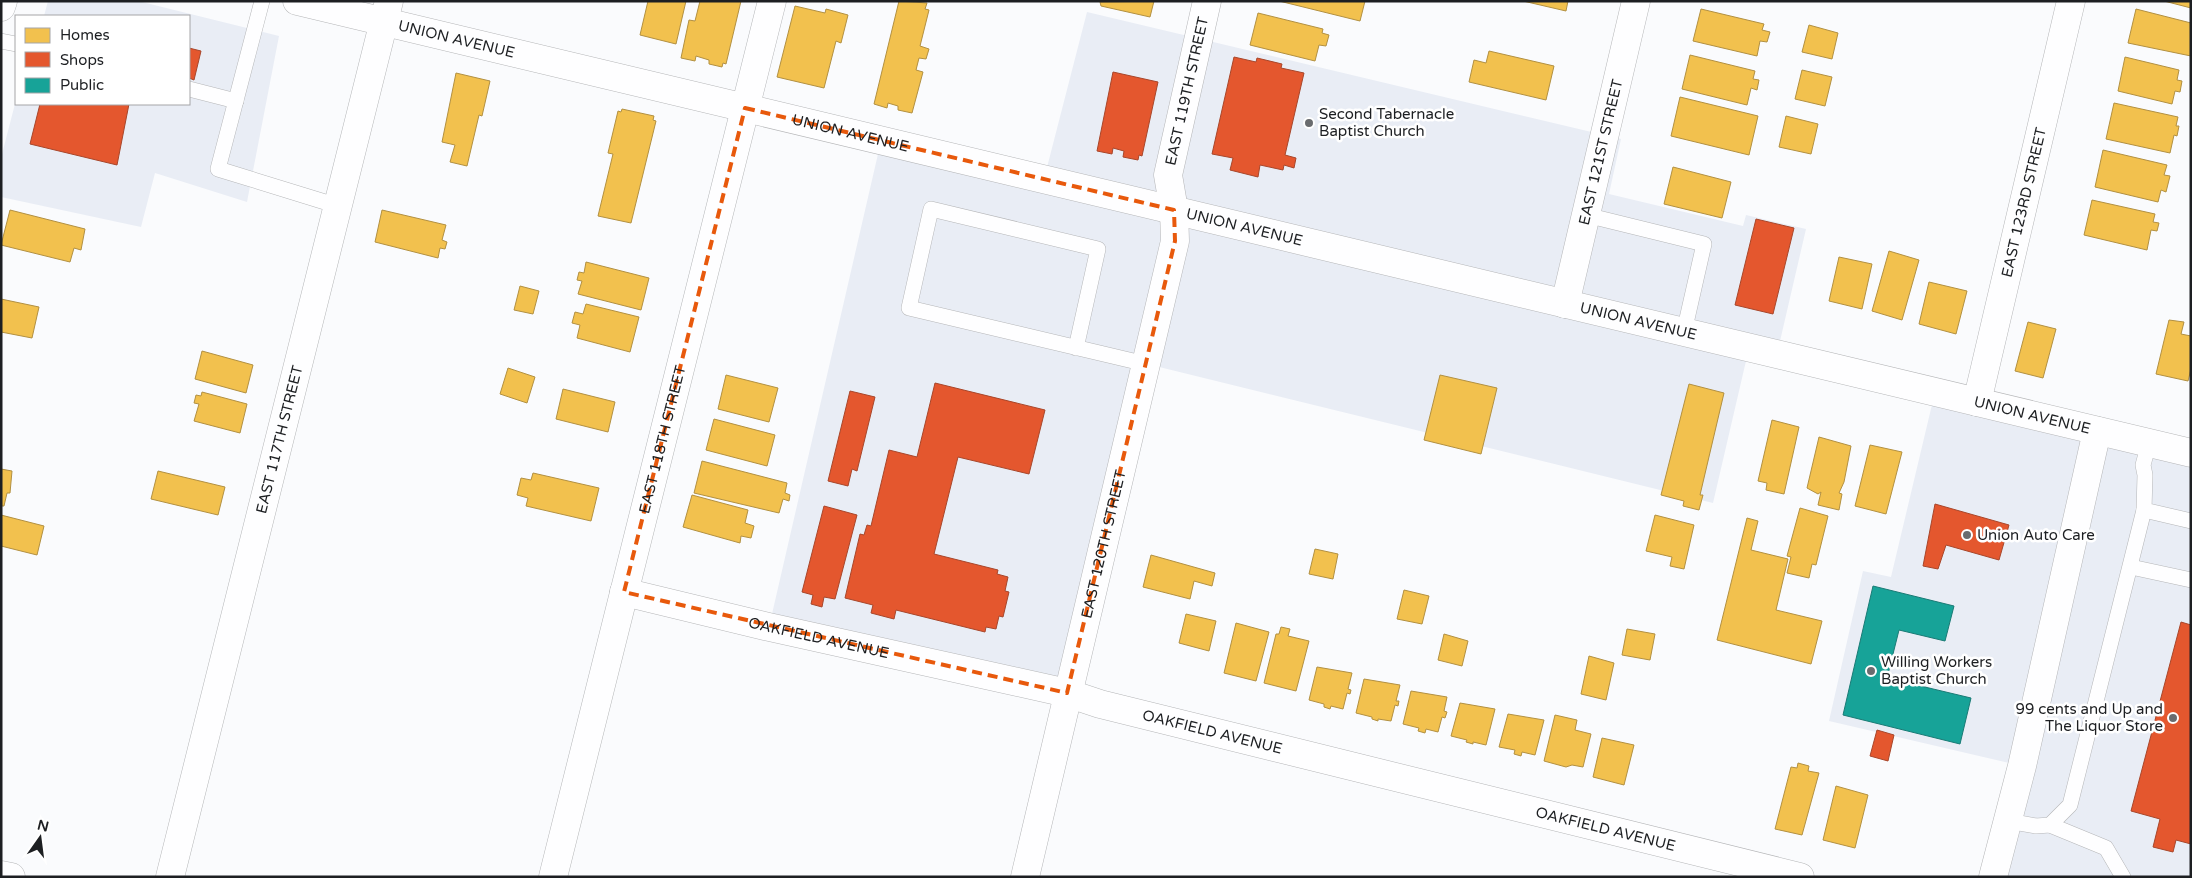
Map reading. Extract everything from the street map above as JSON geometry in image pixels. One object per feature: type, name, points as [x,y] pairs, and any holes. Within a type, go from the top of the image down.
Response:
[{"type":"street","name":"UNION AVENUE","points":[[296,1],[386,12],[745,108],[2191,453]]},
{"type":"street","name":"EAST 118TH STREET","points":[[554,877],[772,1]]},
{"type":"street","name":"EAST 119TH STREET","points":[[1174,210],[1168,175],[1207,1]]},
{"type":"street","name":"EAST 121ST STREET","points":[[1564,304],[1636,1]]},
{"type":"street","name":"EAST 123RD STREET","points":[[1977,402],[2071,1]]},
{"type":"street","name":"EAST 117TH STREET","points":[[170,877],[386,12]]},
{"type":"street","name":"EAST 120TH STREET","points":[[1025,877],[1175,241],[1174,210]]},
{"type":"street","points":[[1993,877],[2008,821],[2097,431]]},
{"type":"street","name":"OAKFIELD AVENUE","points":[[624,592],[769,627],[1067,693],[1100,704],[1800,877]]},
{"type":"street","points":[[1,875],[11,877]]},
{"type":"lane","points":[[262,1],[218,169],[338,206]]},
{"type":"lane","points":[[1,41],[15,44]]},
{"type":"lane","points":[[190,89],[236,102]]},
{"type":"lane","points":[[1076,348],[1098,249],[931,209],[909,308],[1076,348],[1146,364]]},
{"type":"lane","points":[[1586,215],[1704,244],[1684,332]]},
{"type":"lane","points":[[2050,825],[2070,805],[2144,510],[2145,475],[2143,465],[2149,444]]},
{"type":"lane","points":[[2144,510],[2191,521]]},
{"type":"lane","points":[[2131,567],[2191,580]]},
{"type":"lane","points":[[2008,821],[2036,826],[2050,825],[2106,848],[2123,877]]},
{"type":"highlighted area","points":[[745,108],[1174,210],[1175,241],[1067,693],[624,592]]},
{"type":"shaded area","points":[[48,1],[138,1],[279,36],[247,202],[155,173],[141,227],[1,197],[1,158],[15,104],[190,105],[190,15],[44,15]]},
{"type":"shaded area","points":[[1087,12],[1621,139],[1609,194],[1743,226],[1746,215],[1806,229],[1777,354],[1749,348],[1713,503],[1147,364],[1067,693],[769,627],[881,141],[1044,179]]},
{"type":"shaded area","points":[[1935,392],[2191,453],[2191,877],[1993,877],[2022,766],[1829,721],[1863,571],[1891,577]]},
{"type":"building: Homes","points":[[648,1],[686,1],[676,44],[640,35]]},
{"type":"building: Homes","points":[[700,1],[741,1],[726,64],[723,63],[722,67],[709,64],[709,60],[696,56],[695,61],[681,58],[689,20],[695,21]]},
{"type":"building: Homes","points":[[899,1],[927,3],[925,9],[929,10],[920,46],[929,49],[926,59],[919,58],[916,70],[923,72],[912,113],[898,110],[898,106],[888,103],[887,108],[874,104]]},
{"type":"building: Homes","points":[[1154,1],[1150,17],[1101,6],[1100,2]]},
{"type":"building: Homes","points":[[1279,1],[1365,1],[1360,21]]},
{"type":"building: Homes","points":[[1523,1],[1568,1],[1566,11]]},
{"type":"building: Homes","points":[[2164,1],[2191,1],[2191,8]]},
{"type":"building: Homes","points":[[795,6],[825,13],[826,9],[848,15],[841,43],[836,41],[824,88],[777,77]]},
{"type":"building: Homes","points":[[1701,9],[1764,24],[1762,30],[1770,32],[1767,42],[1760,41],[1757,56],[1693,41]]},
{"type":"building: Homes","points":[[2136,9],[2191,23],[2191,56],[2128,43]]},
{"type":"building: Homes","points":[[1258,13],[1323,29],[1322,33],[1329,35],[1326,46],[1319,45],[1315,61],[1250,45]]},
{"type":"building: Homes","points":[[1809,25],[1838,33],[1832,59],[1802,52]]},
{"type":"building: Homes","points":[[1489,51],[1554,66],[1546,100],[1469,82],[1474,60],[1486,63]]},
{"type":"building: Homes","points":[[1690,55],[1755,71],[1753,79],[1759,80],[1757,90],[1751,88],[1747,105],[1682,89]]},
{"type":"building: Homes","points":[[2125,57],[2179,70],[2177,80],[2182,81],[2180,92],[2175,91],[2172,104],[2118,91]]},
{"type":"building: Homes","points":[[1802,70],[1832,77],[1825,106],[1795,99]]},
{"type":"building: Homes","points":[[456,73],[490,81],[482,116],[479,115],[467,166],[450,162],[455,145],[442,142]]},
{"type":"building: Homes","points":[[1680,97],[1758,116],[1749,155],[1671,136]]},
{"type":"building: Homes","points":[[2114,103],[2178,117],[2176,126],[2179,126],[2177,136],[2174,135],[2170,153],[2106,139]]},
{"type":"building: Homes","points":[[622,109],[654,116],[653,120],[656,121],[631,223],[598,216],[613,154],[608,153],[618,111],[621,112]]},
{"type":"building: Homes","points":[[1786,116],[1818,124],[1811,154],[1779,147]]},
{"type":"building: Homes","points":[[2103,150],[2167,165],[2164,175],[2170,176],[2166,192],[2161,190],[2158,202],[2095,187]]},
{"type":"building: Homes","points":[[1673,167],[1731,182],[1722,218],[1664,204]]},
{"type":"building: Homes","points":[[2092,200],[2155,214],[2153,222],[2159,223],[2157,231],[2151,230],[2147,250],[2084,235]]},
{"type":"building: Homes","points":[[10,210],[85,229],[81,250],[74,248],[70,262],[1,245]]},
{"type":"building: Homes","points":[[382,210],[446,225],[442,240],[447,242],[445,249],[440,248],[438,258],[375,242]]},
{"type":"building: Homes","points":[[1889,251],[1919,260],[1902,320],[1872,311]]},
{"type":"building: Homes","points":[[1839,257],[1872,264],[1862,309],[1829,301]]},
{"type":"building: Homes","points":[[586,262],[649,278],[641,310],[578,294],[582,281],[577,280],[579,272],[584,273]]},
{"type":"building: Homes","points":[[1929,282],[1967,291],[1956,334],[1919,324]]},
{"type":"building: Homes","points":[[520,286],[539,291],[533,314],[514,310]]},
{"type":"building: Homes","points":[[1,299],[39,307],[32,338],[1,332]]},
{"type":"building: Homes","points":[[586,304],[639,317],[630,352],[577,338],[580,325],[572,323],[575,312],[583,314]]},
{"type":"building: Homes","points":[[2169,320],[2184,322],[2181,334],[2191,336],[2191,369],[2188,381],[2156,374]]},
{"type":"building: Homes","points":[[2028,322],[2056,329],[2043,378],[2015,371]]},
{"type":"building: Homes","points":[[202,351],[253,365],[246,393],[195,379]]},
{"type":"building: Homes","points":[[508,368],[535,377],[527,403],[500,394]]},
{"type":"building: Homes","points":[[726,375],[778,388],[769,422],[718,409]]},
{"type":"building: Homes","points":[[1440,375],[1497,388],[1481,454],[1424,440]]},
{"type":"building: Homes","points":[[1689,384],[1724,393],[1700,495],[1703,495],[1699,510],[1683,506],[1684,501],[1661,495]]},
{"type":"building: Homes","points":[[563,389],[615,402],[608,432],[556,419]]},
{"type":"building: Homes","points":[[202,392],[247,404],[240,433],[194,421],[199,404],[194,403],[196,395],[201,396]]},
{"type":"building: Homes","points":[[714,419],[775,435],[767,466],[706,450]]},
{"type":"building: Homes","points":[[1772,420],[1799,427],[1784,494],[1766,490],[1767,483],[1758,481]]},
{"type":"building: Homes","points":[[1819,437],[1851,446],[1844,482],[1839,493],[1842,494],[1839,510],[1818,505],[1821,492],[1818,494],[1807,488]]},
{"type":"building: Homes","points":[[1870,445],[1902,452],[1886,514],[1855,506]]},
{"type":"building: Homes","points":[[702,461],[787,483],[785,493],[790,495],[789,501],[783,499],[779,513],[694,493]]},
{"type":"building: Homes","points":[[1,469],[12,471],[10,493],[7,493],[4,506],[1,506]]},
{"type":"building: Homes","points":[[158,471],[225,487],[218,515],[151,499]]},
{"type":"building: Homes","points":[[533,473],[599,488],[591,521],[526,506],[528,498],[517,495],[521,478],[531,480]]},
{"type":"building: Homes","points":[[692,495],[748,510],[745,523],[754,526],[751,538],[741,536],[740,543],[683,527]]},
{"type":"building: Homes","points":[[1800,508],[1828,516],[1816,565],[1812,564],[1809,578],[1787,573],[1791,557],[1787,556]]},
{"type":"building: Homes","points":[[1,515],[44,526],[37,555],[1,546]]},
{"type":"building: Homes","points":[[1655,515],[1694,525],[1684,569],[1670,566],[1672,557],[1646,551]]},
{"type":"building: Homes","points":[[1747,518],[1758,521],[1751,550],[1788,559],[1776,610],[1822,621],[1811,664],[1717,640]]},
{"type":"building: Homes","points":[[1315,549],[1338,554],[1333,579],[1309,574]]},
{"type":"building: Homes","points":[[1151,555],[1215,573],[1212,586],[1194,581],[1190,599],[1143,587]]},
{"type":"building: Homes","points":[[1404,590],[1429,596],[1422,624],[1397,619]]},
{"type":"building: Homes","points":[[1186,614],[1216,621],[1209,651],[1179,643]]},
{"type":"building: Homes","points":[[1236,623],[1269,632],[1256,681],[1224,673]]},
{"type":"building: Homes","points":[[1281,627],[1290,629],[1288,636],[1309,641],[1296,691],[1264,683],[1276,634],[1279,634]]},
{"type":"building: Homes","points":[[1627,629],[1655,634],[1650,660],[1622,655]]},
{"type":"building: Homes","points":[[1444,634],[1468,641],[1462,666],[1438,660]]},
{"type":"building: Homes","points":[[1589,656],[1614,663],[1606,700],[1581,694]]},
{"type":"building: Homes","points":[[1317,667],[1352,673],[1348,689],[1351,690],[1350,694],[1347,693],[1343,709],[1331,706],[1330,709],[1324,707],[1324,704],[1309,700]]},
{"type":"building: Homes","points":[[1364,679],[1400,685],[1396,701],[1399,701],[1398,706],[1395,705],[1391,721],[1378,719],[1378,721],[1372,719],[1372,717],[1356,713]]},
{"type":"building: Homes","points":[[1411,691],[1447,697],[1444,711],[1447,712],[1445,718],[1442,717],[1438,732],[1426,729],[1425,733],[1418,731],[1419,728],[1403,724]]},
{"type":"building: Homes","points":[[1460,703],[1495,709],[1486,745],[1473,742],[1473,744],[1466,742],[1467,740],[1451,736]]},
{"type":"building: Homes","points":[[1508,714],[1544,720],[1535,755],[1522,752],[1521,756],[1514,754],[1515,750],[1499,747]]},
{"type":"building: Homes","points":[[1555,715],[1577,720],[1575,730],[1591,734],[1583,767],[1572,765],[1566,767],[1544,761]]},
{"type":"building: Homes","points":[[1602,738],[1634,745],[1624,785],[1593,777]]},
{"type":"building: Homes","points":[[1798,763],[1809,766],[1808,771],[1819,773],[1802,835],[1775,829],[1791,767],[1797,768]]},
{"type":"building: Homes","points":[[1836,786],[1868,795],[1855,848],[1823,840]]},
{"type":"building: Shops","points":[[190,48],[201,51],[194,80],[190,78]]},
{"type":"building: Shops","points":[[1234,57],[1256,62],[1257,58],[1282,64],[1281,68],[1304,73],[1285,155],[1296,158],[1294,168],[1284,165],[1283,170],[1260,165],[1258,177],[1230,170],[1233,158],[1212,154]]},
{"type":"building: Shops","points":[[1113,72],[1158,82],[1142,156],[1139,155],[1138,160],[1123,157],[1124,151],[1113,148],[1112,154],[1097,151]]},
{"type":"building: Shops","points":[[40,105],[129,105],[117,165],[30,144]]},
{"type":"building: Shops","points":[[1756,219],[1794,228],[1773,314],[1735,305]]},
{"type":"building: Shops","points":[[935,383],[1045,410],[1029,474],[958,457],[934,554],[998,570],[997,574],[1008,577],[1005,591],[1009,592],[1003,617],[999,616],[996,629],[986,627],[985,632],[896,610],[894,619],[871,613],[873,605],[845,598],[860,534],[864,535],[867,525],[871,526],[889,450],[917,457]]},
{"type":"building: Shops","points":[[850,391],[875,397],[857,471],[852,469],[848,486],[828,481]]},
{"type":"building: Shops","name":"Union Auto Care","points":[[1935,504],[2009,525],[1999,560],[1946,545],[1938,569],[1923,566]]},
{"type":"building: Shops","points":[[824,506],[857,515],[835,599],[824,597],[822,607],[811,604],[813,595],[802,592]]},
{"type":"building: Shops","name":"99 cents and Up and The Liquor Store","points":[[2181,622],[2191,625],[2191,844],[2176,840],[2173,852],[2153,847],[2160,819],[2131,811]]},
{"type":"building: Shops","points":[[1877,730],[1894,735],[1888,761],[1870,756]]},
{"type":"building: Public","name":"Willing Workers Baptist Church","points":[[1873,586],[1954,606],[1945,641],[1899,630],[1887,678],[1971,698],[1960,744],[1843,715]]},
{"type":"place","name":"Second Tabernacle Baptist Church","points":[[1309,123]]},
{"type":"place","name":"Union Auto Care","points":[[1967,535]]},
{"type":"place","name":"Willing Workers Baptist Church","points":[[1871,671]]},
{"type":"place","name":"99 cents and Up and The Liquor Store","points":[[2173,718]]}]
